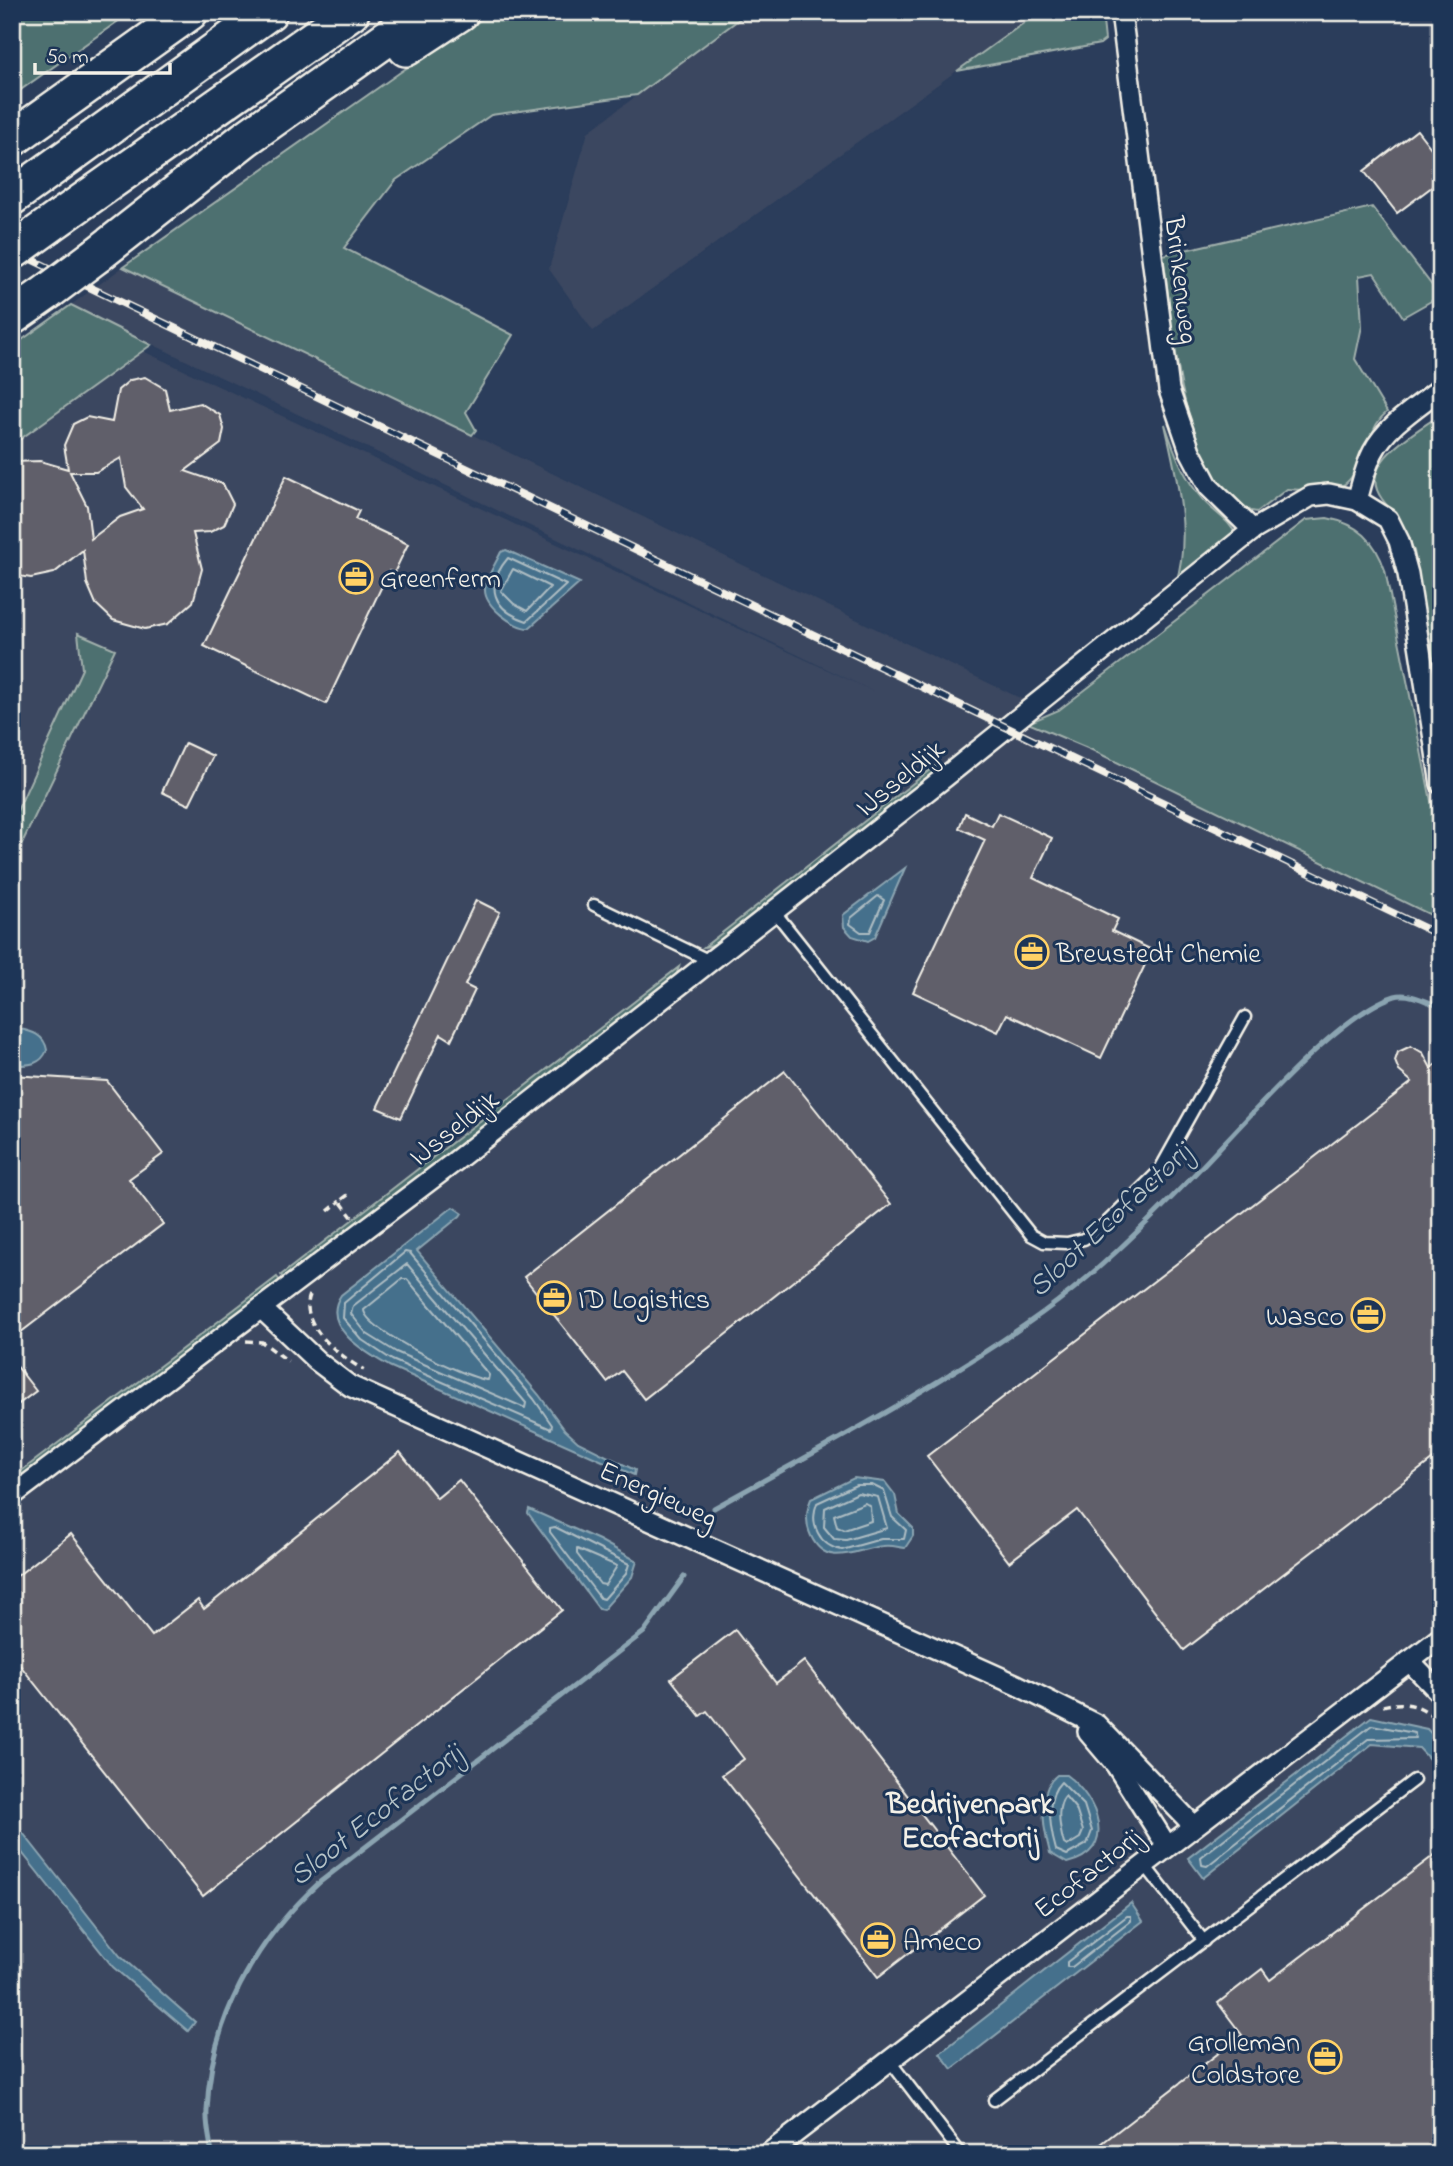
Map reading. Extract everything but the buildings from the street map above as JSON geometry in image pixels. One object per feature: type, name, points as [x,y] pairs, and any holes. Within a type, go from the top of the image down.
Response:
[{"type":"highway","points":[[12,139],[190,12]]},
{"type":"highway","points":[[14,195],[269,12]]},
{"type":"highway","points":[[12,252],[351,12]]},
{"type":"highway","points":[[12,317],[97,255],[245,139],[424,12]]},
{"type":"highway","points":[[245,139],[344,89],[461,12]]},
{"type":"street","name":"Brinkenweg","points":[[1121,12],[1169,390],[1190,452],[1209,486],[1253,530]]},
{"type":"street","points":[[1441,388],[1390,429],[1379,442],[1371,454],[1357,500],[1388,519],[1399,541],[1408,574],[1441,784]]},
{"type":"street","name":"IJsseldijk","points":[[12,1496],[453,1163],[1253,530],[1311,496],[1329,494],[1357,500]]},
{"type":"street","name":"Energieweg","points":[[261,1308],[306,1351],[350,1386],[1052,1702],[1097,1725],[1194,1826]]},
{"type":"street","name":"Ecofactorij","points":[[768,2154],[1409,1661],[1438,1644]]},
{"type":"street","points":[[1409,1661],[1441,1694]]},
{"type":"street","name":"Energieweg","points":[[1052,1702],[1097,1739],[1167,1846]]},
{"type":"lane","points":[[594,905],[710,961]]},
{"type":"lane","points":[[774,911],[1031,1235],[1044,1242],[1067,1243],[1084,1239],[1105,1224],[1159,1171],[1245,1017]]},
{"type":"lane","points":[[994,2100],[1414,1780]]},
{"type":"lane","points":[[1143,1864],[1204,1941]]},
{"type":"lane","points":[[889,2060],[961,2154]]},
{"type":"path","points":[[328,1211],[348,1195]]},
{"type":"path","points":[[340,1201],[353,1219]]},
{"type":"path","points":[[238,1344],[262,1342],[289,1361],[306,1351],[324,1337],[308,1313],[311,1292]]},
{"type":"path","points":[[1381,1707],[1408,1703],[1421,1707],[1441,1723]]},
{"type":"shaded area","points":[[749,12],[1039,12],[593,331],[549,269],[588,132]]},
{"type":"shaded area","points":[[123,267],[1026,701],[1028,723],[1092,750],[1441,920],[1441,2154],[12,2154],[12,414],[119,340],[875,692],[71,305]]},
{"type":"green space","points":[[12,12],[131,12],[12,96]]},
{"type":"green space","points":[[493,12],[749,12],[637,95],[491,115],[396,180],[344,248],[513,335],[466,412],[476,430],[472,435],[123,267],[402,71]]},
{"type":"green space","points":[[1039,12],[1102,12],[1105,40],[1100,44],[957,71]]},
{"type":"green space","points":[[1372,207],[1440,296],[1403,317],[1374,273],[1359,276],[1362,326],[1355,359],[1387,412],[1376,425],[1355,471],[1341,486],[1321,490],[1287,489],[1257,512],[1251,511],[1217,479],[1201,452],[1192,426],[1178,369],[1163,255]]},
{"type":"green space","points":[[71,305],[151,345],[12,445],[12,347]]},
{"type":"green space","points":[[1441,414],[1441,705],[1414,551],[1404,530],[1382,499],[1376,486],[1376,473],[1392,450]]},
{"type":"green space","points":[[1165,424],[1185,474],[1204,501],[1231,526],[1237,537],[1176,583],[1183,544],[1181,504]]},
{"type":"green space","points":[[1327,518],[1348,524],[1364,535],[1376,550],[1385,570],[1441,851],[1441,920],[1092,750],[1028,723],[1059,710],[1306,520]]},
{"type":"green space","points":[[78,633],[115,649],[12,864],[12,822],[82,669]]},
{"type":"green space","points":[[935,766],[938,770],[858,842],[790,898],[728,939],[704,947]]},
{"type":"green space","points":[[679,967],[675,978],[284,1280],[281,1275]]},
{"type":"green space","points":[[277,1277],[281,1282],[12,1485],[12,1478]]},
{"type":"water","points":[[506,550],[580,583],[529,628],[501,615],[486,596],[489,575],[501,552]]},
{"type":"water","points":[[905,868],[875,937],[868,941],[852,936],[844,927],[843,915]]},
{"type":"water","points":[[12,1027],[29,1031],[43,1039],[47,1050],[41,1059],[28,1064],[12,1065]]},
{"type":"water","points":[[453,1207],[462,1213],[460,1216],[417,1251],[539,1395],[565,1430],[578,1442],[635,1470],[634,1475],[389,1366],[358,1346],[341,1328],[336,1318],[336,1307],[341,1295]]},
{"type":"water","points":[[854,1478],[885,1482],[895,1495],[899,1514],[913,1528],[913,1536],[905,1548],[883,1546],[834,1555],[818,1546],[811,1536],[807,1522],[811,1499]]},
{"type":"water","points":[[529,1509],[599,1540],[637,1561],[632,1577],[603,1610],[599,1609],[528,1513]]},
{"type":"water","points":[[1371,1717],[1427,1729],[1441,1744],[1441,1772],[1419,1748],[1372,1744],[1203,1878],[1188,1858]]},
{"type":"water","points":[[1057,1775],[1066,1775],[1077,1785],[1087,1797],[1098,1823],[1098,1836],[1093,1847],[1083,1857],[1067,1863],[1050,1853],[1044,1823],[1046,1791]]},
{"type":"water","points":[[12,1819],[120,1956],[195,2022],[188,2031],[113,1967],[12,1840]]},
{"type":"water","points":[[1131,1903],[1143,1921],[952,2069],[940,2053]]},
{"type":"waterway","name":"Sloot Ecofactorij","points":[[714,1508],[922,1391],[1003,1340],[1062,1298],[1135,1234],[1286,1078],[1344,1026],[1371,1007],[1401,995],[1441,1007]]},
{"type":"waterway","name":"Sloot Ecofactorij","points":[[212,2154],[207,2111],[217,2046],[240,1985],[275,1930],[320,1882],[644,1632],[684,1577]]},
{"type":"railway","points":[[12,250],[1441,936]]},
{"type":"place","name":"Greenferm","points":[[356,577]]},
{"type":"place","name":"Breustedt Chemie","points":[[1032,952]]},
{"type":"place","name":"ID Logistics","points":[[554,1298]]},
{"type":"place","name":"Wasco","points":[[1368,1315]]},
{"type":"place","name":"Ameco","points":[[878,1940]]},
{"type":"place","name":"Grolleman Coldstore","points":[[1325,2057]]},
{"type":"district","name":"Bedrijvenpark Ecofactorij","points":[[970,1820]]}]
